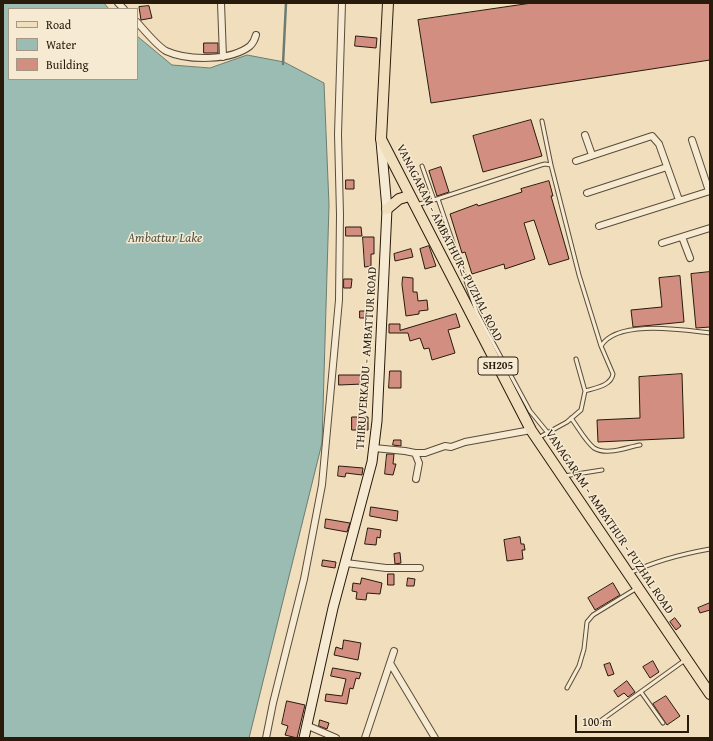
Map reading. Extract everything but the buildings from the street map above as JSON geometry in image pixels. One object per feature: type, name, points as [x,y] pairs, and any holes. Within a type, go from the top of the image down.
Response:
[{"type":"main road","name":"VANAGARAM - AMBATHUR - PUZHAL ROAD","points":[[388,3],[381,139],[409,196],[531,430],[710,694]]},
{"type":"main road","name":"THIRUVERKADU - AMBATTUR ROAD","points":[[304,738],[333,608],[365,492],[374,448],[377,421],[388,209],[381,139]]},
{"type":"main road","points":[[388,209],[399,198],[409,196]]},
{"type":"street","points":[[221,3],[223,57]]},
{"type":"street","points":[[266,738],[304,580],[322,485],[339,300],[340,215],[338,134],[342,3]]},
{"type":"street","points":[[138,23],[165,50],[203,58],[223,57],[236,54],[251,45],[256,35]]},
{"type":"street","points":[[585,135],[592,155]]},
{"type":"street","points":[[576,161],[652,136],[659,144],[679,200]]},
{"type":"street","points":[[599,226],[709,191],[692,140]]},
{"type":"street","points":[[587,193],[667,167]]},
{"type":"street","points":[[662,243],[710,228]]},
{"type":"street","points":[[682,236],[690,258]]},
{"type":"street","points":[[374,448],[425,453],[445,446],[451,447],[465,442],[531,430]]},
{"type":"street","points":[[415,453],[419,463],[416,478]]},
{"type":"street","points":[[346,563],[386,568],[420,568]]},
{"type":"street","points":[[365,738],[394,652]]},
{"type":"street","points":[[390,663],[435,738]]},
{"type":"street","points":[[306,725],[336,738]]},
{"type":"lane","points":[[542,121],[551,165],[579,275],[601,346],[613,374],[612,378],[607,383],[585,391]]},
{"type":"lane","points":[[415,206],[541,165],[551,165]]},
{"type":"lane","points":[[422,166],[436,199],[477,313],[530,411],[548,433]]},
{"type":"lane","points":[[601,346],[604,340],[612,335],[649,327],[710,333]]},
{"type":"lane","points":[[537,439],[581,410],[585,391],[576,359]]},
{"type":"lane","points":[[571,418],[594,448],[601,451],[609,451],[640,445]]},
{"type":"lane","points":[[562,476],[602,470]]},
{"type":"lane","points":[[629,574],[645,566],[675,556],[710,549]]},
{"type":"lane","points":[[567,688],[579,666],[584,649],[587,622],[593,616],[638,588]]},
{"type":"lane","points":[[596,724],[686,659]]},
{"type":"lane","points":[[641,692],[663,723]]},
{"type":"water","name":"Ambattur Lake","points":[[3,3],[104,3],[108,8],[8,8],[8,80],[138,80],[138,37],[172,65],[210,68],[247,55],[284,62],[324,83],[329,205],[322,443],[249,738],[3,738]]},
{"type":"waterway","points":[[283,64],[286,3]]}]
